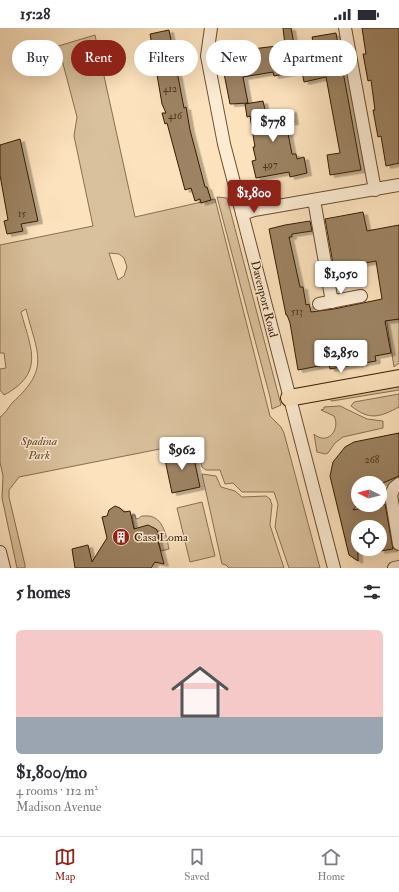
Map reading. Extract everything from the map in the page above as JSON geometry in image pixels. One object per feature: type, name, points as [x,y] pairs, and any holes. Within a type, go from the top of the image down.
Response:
[{"type":"main road","points":[[289,398],[399,378]]},
{"type":"street","name":"Davenport Road","points":[[211,28],[207,56],[210,79],[242,214],[334,568]]},
{"type":"street","points":[[345,28],[375,190]]},
{"type":"street","points":[[242,214],[399,186]]},
{"type":"street","points":[[314,200],[332,302]]},
{"type":"street","points":[[319,304],[361,296]]},
{"type":"street","points":[[399,484],[394,488],[391,495],[399,544]]},
{"type":"street","points":[[0,552],[4,568]]},
{"type":"street","points":[[394,568],[399,567]]},
{"type":"green space","points":[[95,35],[96,40],[78,40]]},
{"type":"green space","name":"Spadina Park","points":[[71,42],[71,76],[104,76],[135,217],[215,199],[270,416],[281,427],[284,433],[320,568],[289,568],[275,527],[278,504],[274,492],[242,492],[233,483],[225,484],[220,470],[206,470],[202,467],[195,442],[19,477],[9,490],[9,497],[25,565],[25,568],[17,568],[2,498],[3,476],[0,462],[0,417],[32,380],[38,360],[37,349],[26,309],[21,312],[31,349],[32,359],[30,369],[25,378],[17,387],[4,395],[0,390],[0,369],[6,368],[4,353],[0,353],[0,245],[93,226],[74,136],[77,117],[63,64],[63,45]],"holes":[[[109,253],[119,254],[124,258],[127,267],[124,276],[118,280]]]},
{"type":"green space","points":[[217,197],[227,198],[281,405],[272,409],[270,397]]},
{"type":"green space","points":[[386,317],[399,319],[399,363],[394,367]]},
{"type":"green space","points":[[399,386],[399,390],[332,401],[328,398]]},
{"type":"green space","points":[[399,394],[399,407],[380,415],[370,416],[351,406],[354,402]]},
{"type":"green space","points":[[340,406],[367,419],[383,421],[383,428],[343,437],[335,443],[328,453],[325,454],[317,452],[314,434],[319,437],[328,437],[332,435],[336,426],[334,416],[321,410],[324,409],[324,407]]},
{"type":"green space","points":[[202,474],[216,476],[221,487],[235,491],[242,497],[266,496],[270,499],[272,505],[270,525],[284,568],[229,568],[222,564]]},
{"type":"green space","points":[[202,502],[215,556],[190,562],[177,508]]},
{"type":"green space","points":[[132,515],[135,515],[136,519],[142,516],[156,518],[165,532],[169,549],[161,551],[157,535],[136,537]]},
{"type":"building","points":[[283,28],[291,28],[293,40],[284,40]]},
{"type":"building","points":[[362,28],[399,28],[399,163],[386,166],[381,136],[378,137],[373,110],[375,110],[371,80],[368,81],[363,54],[366,54]]},
{"type":"building","points":[[169,30],[171,40],[151,40],[150,34]]},
{"type":"building","points":[[336,33],[337,40],[313,40],[312,37]]},
{"type":"building","points":[[269,47],[269,73],[261,74],[261,48]]},
{"type":"building","points":[[157,76],[178,76],[184,108],[186,107],[190,130],[205,187],[207,187],[211,200],[201,203],[200,199],[195,201],[191,188],[185,190],[167,123],[165,124],[162,113],[166,113],[162,104]]},
{"type":"building","points":[[224,76],[249,76],[243,77],[248,103],[230,104]]},
{"type":"building","points":[[303,76],[344,76],[361,170],[330,175],[327,155],[340,153],[326,77],[304,82]]},
{"type":"building","points":[[263,101],[266,114],[292,110],[294,122],[286,123],[292,154],[296,154],[297,159],[304,157],[307,173],[290,177],[289,172],[256,178],[252,161],[256,160],[253,147],[255,147],[250,116],[247,117],[245,104]]},
{"type":"building","points":[[20,139],[38,221],[21,224],[23,231],[7,234],[4,221],[8,220],[0,175],[0,145]]},
{"type":"building","points":[[363,212],[367,231],[399,225],[399,319],[385,321],[391,353],[375,356],[376,361],[330,369],[329,364],[298,370],[290,323],[286,315],[269,229],[310,221],[312,231],[292,234],[292,237],[289,237],[300,287],[303,287],[306,305],[309,304],[311,312],[334,309],[382,299],[376,261],[334,269],[325,219]]},
{"type":"building","points":[[399,433],[399,476],[387,481],[387,476],[351,476],[351,512],[386,512],[393,549],[387,550],[387,520],[351,520],[351,556],[358,556],[358,561],[349,555],[330,476],[333,462],[345,447],[354,442]]},
{"type":"building","points":[[192,449],[200,487],[172,493],[164,455]]},
{"type":"building","name":"Casa Loma","points":[[115,506],[124,512],[130,511],[134,529],[148,525],[156,529],[159,534],[158,541],[164,564],[155,562],[151,568],[75,568],[72,549],[88,545],[92,562],[107,538],[102,517],[107,516],[109,510]]},
{"type":"place","name":"Casa Loma","points":[[121,537]]}]
